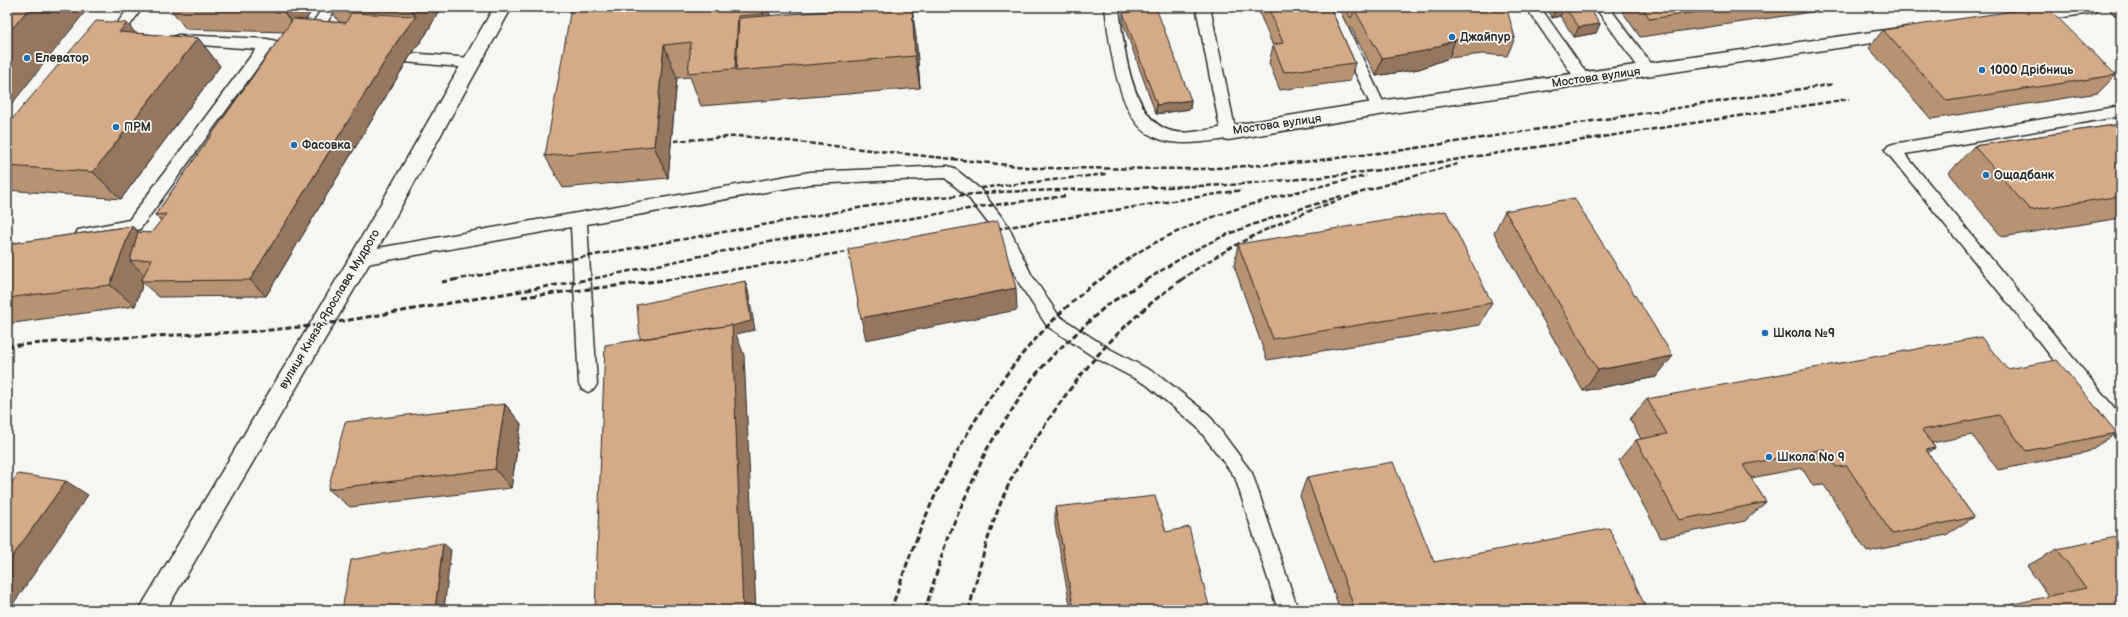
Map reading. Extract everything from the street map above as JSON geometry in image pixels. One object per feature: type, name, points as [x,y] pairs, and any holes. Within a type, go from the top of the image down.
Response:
[{"type":"main road","points":[[2118,7],[2121,10]]},
{"type":"street","name":"вулиця Князя Ярослава Мудрого","points":[[152,610],[361,258],[503,7]]},
{"type":"street","points":[[2008,19],[2092,7]]},
{"type":"street","name":"Мостова вулиця","points":[[1228,133],[1380,108],[1922,31]]},
{"type":"lane","points":[[101,54],[116,36],[136,7]]},
{"type":"lane","points":[[320,24],[330,7]]},
{"type":"lane","points":[[1112,7],[1117,49],[1131,96],[1148,128],[1162,135],[1176,138],[1228,133]]},
{"type":"lane","name":"Мостова вулиця","points":[[1203,7],[1228,133]]},
{"type":"lane","points":[[1331,7],[1380,108]]},
{"type":"lane","points":[[1533,7],[1583,79]]},
{"type":"lane","points":[[1602,7],[1648,70]]},
{"type":"lane","points":[[116,36],[132,37]]},
{"type":"lane","points":[[164,39],[291,46]]},
{"type":"lane","points":[[67,236],[134,225],[267,44]]},
{"type":"lane","points":[[409,58],[472,63]]},
{"type":"lane","points":[[2121,111],[1892,150],[2121,430]]},
{"type":"lane","points":[[361,258],[810,178],[948,172],[974,193],[1001,228],[1026,278],[1053,321],[1100,352],[1153,380],[1203,421],[1242,473],[1288,610]]},
{"type":"lane","points":[[579,218],[588,384]]},
{"type":"building","points":[[7,7],[30,7],[7,35]]},
{"type":"building","points":[[258,7],[282,7],[281,8]]},
{"type":"building","points":[[356,7],[414,7],[412,10]]},
{"type":"building","points":[[763,7],[763,14],[738,16],[735,69],[688,73],[691,42],[664,45],[654,146],[545,156],[571,8]]},
{"type":"building","points":[[880,7],[912,7],[915,56],[736,71],[739,18]]},
{"type":"building","points":[[1268,7],[1330,7],[1355,63],[1284,72],[1273,45],[1283,43]]},
{"type":"building","points":[[1345,7],[1368,7],[1354,9],[1352,17],[1350,17]]},
{"type":"building","points":[[1368,7],[1505,7],[1507,9],[1515,38],[1490,36],[1455,40],[1425,51],[1382,58],[1354,9]]},
{"type":"building","points":[[1565,7],[1589,7],[1600,24],[1579,27]]},
{"type":"building","points":[[1642,7],[1731,7],[1650,19]]},
{"type":"building","name":"1000 Дрібниць","points":[[2047,7],[2116,75],[1947,101],[1883,30]]},
{"type":"building","points":[[1156,8],[1191,100],[1157,105],[1123,13]]},
{"type":"building","name":"Фасовка","points":[[351,13],[416,16],[398,40],[250,280],[141,281],[152,259],[130,261],[138,232],[151,233],[166,214],[155,215],[293,19],[346,23]]},
{"type":"building","points":[[96,21],[127,23],[119,32],[198,38],[93,172],[7,166],[7,125]]},
{"type":"building","points":[[2121,124],[2121,196],[2030,210],[1974,146]]},
{"type":"building","points":[[1574,198],[1673,356],[1598,370],[1505,211]]},
{"type":"building","points":[[1446,211],[1492,303],[1273,339],[1238,244]]},
{"type":"building","points":[[998,221],[1016,288],[861,318],[848,249]]},
{"type":"building","points":[[132,226],[110,285],[7,298],[7,244]]},
{"type":"building","points":[[745,281],[751,321],[732,326],[640,339],[637,305]]},
{"type":"building","points":[[732,325],[743,610],[595,610],[605,345]]},
{"type":"building","name":"Школа No 9","points":[[1981,337],[2007,369],[2057,360],[2117,433],[2026,451],[1999,415],[1922,430],[1935,448],[1926,450],[1974,517],[1892,534],[1847,466],[1836,467],[1824,449],[1743,465],[1766,502],[1679,520],[1636,440],[1667,434],[1647,399]]},
{"type":"building","points":[[505,404],[495,469],[328,489],[345,422]]},
{"type":"building","points":[[1393,462],[1434,562],[1609,528],[1647,610],[1355,610],[1307,477]]},
{"type":"building","points":[[18,474],[66,481],[7,564],[7,489]]},
{"type":"building","points":[[1155,496],[1166,532],[1189,527],[1210,610],[1074,610],[1055,507]]},
{"type":"building","points":[[2121,536],[2121,610],[1987,610],[2086,588],[2057,549]]},
{"type":"building","points":[[443,543],[435,610],[342,610],[351,560]]},
{"type":"railway","points":[[674,141],[742,136],[1035,168],[1202,169],[1304,162],[1403,150],[1834,84]]},
{"type":"railway","points":[[454,280],[898,201],[996,192],[1229,185],[1323,177],[1427,164],[1849,99]]},
{"type":"railway","points":[[1181,280],[1212,259],[1245,240],[1314,209],[1350,196],[1458,164]]},
{"type":"railway","points":[[981,188],[1106,174]]},
{"type":"railway","points":[[1100,280],[1142,250],[1168,236],[1223,213],[1279,196],[1366,176]]},
{"type":"railway","points":[[989,230],[1242,190]]},
{"type":"railway","points":[[587,280],[762,243],[986,206],[1065,196]]},
{"type":"railway","points":[[1147,280],[1171,264],[1229,234],[1341,196]]},
{"type":"railway","points":[[667,280],[859,250]]},
{"type":"railway","points":[[442,282],[459,279]]},
{"type":"railway","points":[[7,346],[93,339],[260,331],[320,325],[591,279]]},
{"type":"railway","points":[[667,280],[674,279]]},
{"type":"railway","points":[[891,610],[930,507],[962,443],[981,412],[1001,382],[1033,342],[1070,304],[1101,279]]},
{"type":"railway","points":[[925,610],[948,536],[987,449],[1032,379],[1053,355],[1107,305],[1148,279]]},
{"type":"railway","points":[[969,610],[990,531],[1012,477],[1027,451],[1078,378],[1093,360],[1143,310],[1182,279]]},
{"type":"railway","points":[[522,297],[667,280]]},
{"type":"place","name":"Джайпур","points":[[1452,37]]},
{"type":"place","name":"Елеватор","points":[[27,58]]},
{"type":"place","name":"1000 Дрібниць","points":[[1982,70]]},
{"type":"place","name":"ПРМ","points":[[116,127]]},
{"type":"place","name":"Фасовка","points":[[294,145]]},
{"type":"place","name":"Ощадбанк","points":[[1986,175]]},
{"type":"place","name":"Школа №9","points":[[1765,333]]},
{"type":"place","name":"Школа No 9","points":[[1769,457]]}]
